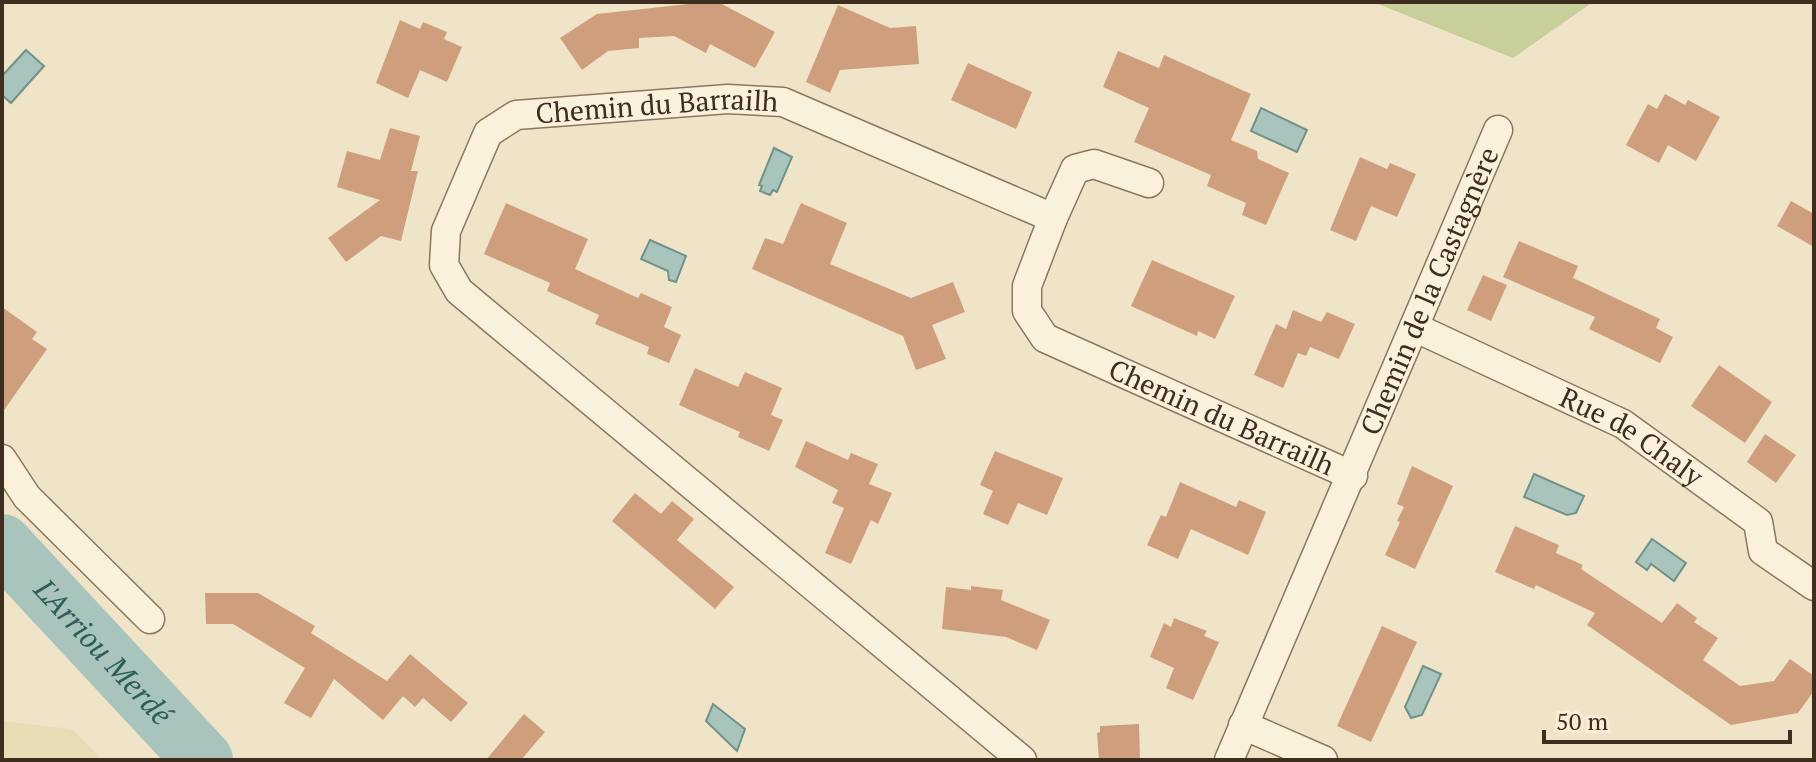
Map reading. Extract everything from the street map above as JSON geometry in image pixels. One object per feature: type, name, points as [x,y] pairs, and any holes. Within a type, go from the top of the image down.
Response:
[{"type":"street","name":"Chemin du Barrailh","points":[[1022,760],[459,291],[444,265],[446,231],[488,133],[516,115],[728,99],[783,102],[1053,218],[1027,286],[1027,311],[1045,338],[1353,476]]},
{"type":"street","name":"Chemin de la Castagnère","points":[[1229,760],[1353,476],[1498,130]]},
{"type":"street","points":[[1053,218],[1075,169],[1094,164],[1149,183]]},
{"type":"street","name":"Rue de Chaly","points":[[1414,327],[1623,424],[1758,522],[1763,551],[1814,586]]},
{"type":"street","points":[[2,459],[27,497],[150,619]]},
{"type":"street","points":[[1243,725],[1323,760]]},
{"type":"shaded area","points":[[2,721],[72,729],[103,760],[2,760]]},
{"type":"green space","points":[[1373,2],[1593,2],[1513,58]]},
{"type":"water","points":[[26,50],[44,66],[11,103],[2,95],[2,76]]},
{"type":"water","points":[[1261,108],[1307,130],[1297,152],[1251,131]]},
{"type":"water","points":[[774,148],[792,157],[777,192],[773,190],[770,195],[760,191],[762,186],[759,185]]},
{"type":"water","points":[[650,240],[686,256],[676,282],[669,280],[668,271],[641,259]]},
{"type":"water","points":[[1534,474],[1584,496],[1576,513],[1567,515],[1524,497]]},
{"type":"water","points":[[1652,539],[1686,563],[1674,581],[1651,564],[1647,570],[1636,562]]},
{"type":"water","points":[[1423,666],[1441,674],[1422,715],[1411,718],[1405,707]]},
{"type":"water","points":[[713,704],[745,729],[737,751],[706,721]]},
{"type":"building","points":[[718,2],[775,32],[755,68],[710,44],[706,53],[674,36],[639,38],[639,48],[608,51],[582,70],[560,38],[597,14]]},
{"type":"building","points":[[838,5],[890,28],[916,26],[919,64],[840,70],[830,93],[806,82]]},
{"type":"building","points":[[400,20],[420,29],[423,22],[447,32],[444,39],[462,47],[447,82],[420,70],[408,98],[376,83]]},
{"type":"building","points":[[1118,51],[1159,68],[1164,55],[1251,94],[1231,140],[1257,151],[1258,159],[1289,173],[1266,225],[1242,215],[1246,203],[1207,186],[1211,175],[1134,142],[1149,108],[1103,87]]},
{"type":"building","points":[[968,63],[1032,92],[1016,129],[951,100]]},
{"type":"building","points":[[1665,94],[1685,105],[1688,100],[1720,117],[1696,161],[1668,145],[1659,163],[1626,145],[1648,104],[1657,109]]},
{"type":"building","points":[[390,128],[420,136],[411,171],[418,171],[401,241],[381,236],[346,262],[328,238],[380,200],[337,187],[347,151],[380,160]]},
{"type":"building","points":[[1360,157],[1387,169],[1390,163],[1416,174],[1397,217],[1371,206],[1356,241],[1330,230]]},
{"type":"building","points":[[1791,201],[1814,214],[1814,247],[1777,226]]},
{"type":"building","points":[[506,203],[588,239],[575,269],[638,298],[641,293],[672,307],[664,327],[681,335],[669,363],[647,354],[649,347],[595,324],[599,315],[547,291],[550,283],[484,254]]},
{"type":"building","points":[[801,203],[847,223],[830,264],[911,298],[953,282],[965,312],[932,325],[946,359],[916,370],[903,336],[752,269],[765,238],[783,244]]},
{"type":"building","points":[[1519,241],[1578,266],[1573,278],[1660,319],[1656,328],[1673,337],[1660,363],[1589,329],[1595,317],[1503,277]]},
{"type":"building","points":[[1152,260],[1235,296],[1215,339],[1198,331],[1197,336],[1131,306]]},
{"type":"building","points":[[1483,275],[1507,285],[1491,321],[1467,310]]},
{"type":"building","points":[[2,307],[37,332],[32,339],[47,349],[2,413]]},
{"type":"building","points":[[1293,310],[1321,322],[1327,312],[1355,324],[1339,359],[1310,347],[1306,356],[1298,353],[1283,388],[1254,375],[1276,324],[1286,329]]},
{"type":"building","points":[[1719,365],[1772,402],[1745,443],[1691,406]]},
{"type":"building","points":[[695,368],[738,387],[745,372],[782,388],[771,415],[783,420],[769,451],[738,437],[740,432],[679,405]]},
{"type":"building","points":[[1765,434],[1796,455],[1776,483],[1747,462]]},
{"type":"building","points":[[806,441],[848,460],[851,453],[878,464],[869,484],[892,493],[878,524],[871,520],[851,564],[825,553],[844,508],[832,503],[838,490],[795,467]]},
{"type":"building","points":[[995,451],[1063,478],[1047,515],[1018,503],[1008,525],[983,514],[993,491],[980,485]]},
{"type":"building","points":[[1412,466],[1453,486],[1415,569],[1385,555],[1400,522],[1397,521],[1404,507],[1397,504]]},
{"type":"building","points":[[1180,482],[1236,507],[1239,500],[1266,512],[1248,555],[1191,529],[1178,559],[1147,545],[1161,515],[1166,517]]},
{"type":"building","points":[[635,493],[661,514],[672,501],[694,519],[677,540],[734,587],[715,609],[612,521]]},
{"type":"building","points":[[1515,526],[1559,545],[1556,553],[1583,565],[1581,569],[1662,623],[1677,603],[1697,618],[1694,622],[1718,638],[1703,660],[1740,686],[1774,681],[1790,659],[1814,676],[1814,691],[1798,713],[1731,725],[1587,625],[1595,613],[1536,585],[1534,589],[1495,572]]},
{"type":"building","points":[[971,586],[1003,590],[1001,600],[1050,620],[1037,650],[1006,637],[942,629],[946,587],[971,590]]},
{"type":"building","points":[[205,593],[258,593],[315,626],[311,633],[387,681],[410,654],[468,703],[451,722],[423,698],[415,707],[403,696],[383,720],[334,679],[311,718],[284,703],[305,668],[233,624],[206,624]]},
{"type":"building","points":[[1174,618],[1207,631],[1204,636],[1219,642],[1193,700],[1166,688],[1174,668],[1150,657],[1164,623],[1171,627]]},
{"type":"building","points":[[1382,626],[1417,642],[1371,742],[1337,726]]},
{"type":"building","points":[[524,714],[545,732],[521,760],[486,760]]},
{"type":"building","points":[[1139,724],[1140,760],[1099,760],[1097,733],[1100,726]]},
{"type":"waterway","name":"L'Arriou Merdé","points":[[2,544],[203,760]]}]
